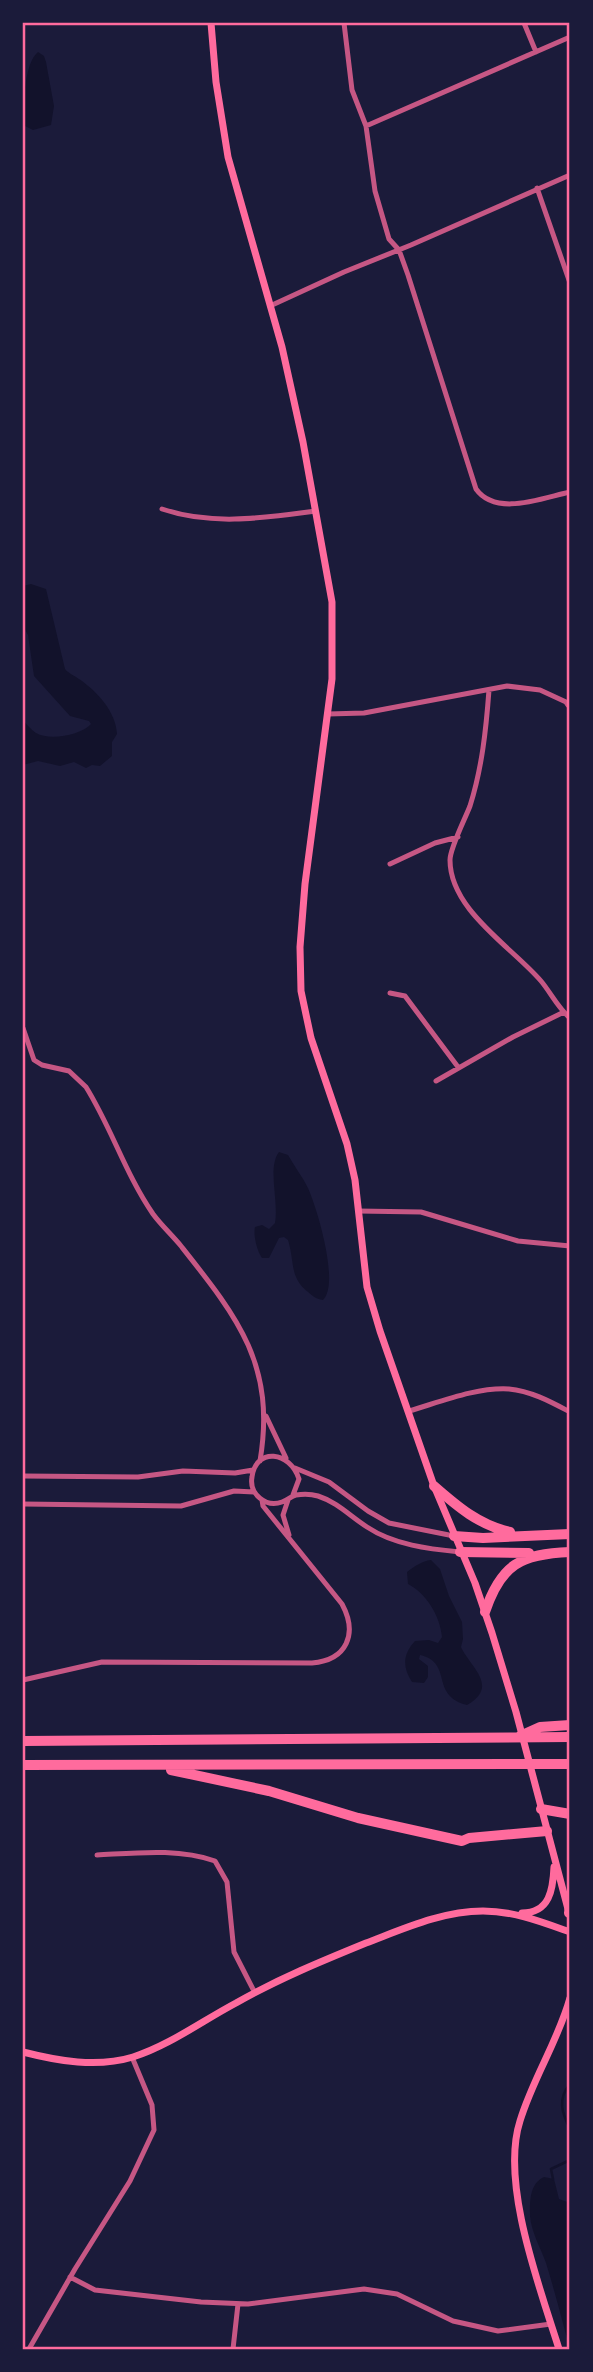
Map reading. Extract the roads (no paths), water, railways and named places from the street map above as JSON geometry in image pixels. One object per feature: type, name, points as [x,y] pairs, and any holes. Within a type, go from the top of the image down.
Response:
[{"type":"highway","points":[[434,1486],[478,1521],[498,1530],[521,1535]]},
{"type":"highway","points":[[454,1536],[483,1538],[570,1534]]},
{"type":"highway","points":[[460,1552],[570,1552]]},
{"type":"highway","points":[[485,1612],[492,1591],[510,1567],[523,1559],[547,1553]]},
{"type":"highway","points":[[516,1738],[540,1727],[570,1725]]},
{"type":"highway","points":[[23,1741],[570,1737]]},
{"type":"highway","points":[[23,1765],[570,1764]]},
{"type":"highway","points":[[146,1765],[269,1791],[358,1818],[462,1841],[469,1838],[547,1831]]},
{"type":"highway","points":[[541,1809],[570,1814]]},
{"type":"main road","points":[[211,23],[216,82],[229,157],[282,347],[303,442],[332,602],[334,640],[328,714],[305,884],[300,947],[301,990],[311,1038],[347,1144],[367,1287],[434,1486],[485,1612],[516,1713],[570,1912]]},
{"type":"main road","points":[[23,2052],[93,2063],[132,2057],[178,2037],[254,1993],[328,1958],[435,1918],[465,1913],[530,1913],[541,1909],[548,1900],[553,1885],[554,1859]]},
{"type":"main road","points":[[501,1912],[530,1917],[570,1933]]},
{"type":"main road","points":[[559,2349],[516,2196],[514,2162],[519,2123],[570,1998]]},
{"type":"street","points":[[344,23],[352,90],[366,126],[375,191],[389,239],[398,250],[433,349],[476,489],[489,502],[498,504],[570,492]]},
{"type":"street","points":[[524,23],[536,52]]},
{"type":"street","points":[[366,126],[570,37]]},
{"type":"street","points":[[270,306],[570,175]]},
{"type":"street","points":[[537,188],[570,283]]},
{"type":"street","points":[[162,509],[184,517],[229,520],[315,511]]},
{"type":"street","points":[[328,714],[364,713],[507,686],[540,690],[570,706]]},
{"type":"street","points":[[489,690],[485,744],[470,805],[450,859],[457,890],[470,912],[542,982],[570,1018]]},
{"type":"street","points":[[390,864],[435,842],[458,837]]},
{"type":"street","points":[[390,993],[405,996],[458,1067]]},
{"type":"street","points":[[436,1081],[513,1037],[564,1012]]},
{"type":"street","points":[[23,1028],[34,1060],[42,1065],[69,1071],[86,1087],[153,1214],[232,1312],[262,1384],[265,1413],[260,1461],[253,1470],[251,1481],[254,1492],[270,1503],[279,1503],[291,1497],[314,1495],[333,1502],[369,1529],[402,1543],[460,1552]]},
{"type":"street","points":[[358,1211],[421,1212],[518,1241],[570,1246]]},
{"type":"street","points":[[408,1411],[491,1390],[508,1389],[528,1393],[570,1412]]},
{"type":"street","points":[[265,1413],[287,1460],[295,1468],[329,1482],[389,1523],[454,1536]]},
{"type":"street","points":[[260,1461],[275,1456],[287,1460]]},
{"type":"street","points":[[293,1545],[284,1522],[299,1479],[295,1468]]},
{"type":"street","points":[[23,1476],[138,1477],[183,1471],[235,1473],[253,1470]]},
{"type":"street","points":[[23,1504],[181,1506],[234,1491],[254,1492]]},
{"type":"street","points":[[23,1680],[102,1662],[327,1662],[340,1652],[351,1633],[349,1618],[342,1604],[263,1506],[262,1500]]},
{"type":"street","points":[[97,1855],[196,1854],[215,1861],[227,1882],[234,1952],[254,1993]]},
{"type":"street","points":[[29,2349],[130,2181],[154,2130],[152,2105],[132,2057]]},
{"type":"street","points":[[70,2277],[95,2290],[238,2304],[364,2288],[397,2294],[453,2321],[498,2331],[551,2324]]},
{"type":"street","points":[[233,2349],[238,2304]]},
{"type":"waterway","points":[[570,2084],[562,2101],[570,2129]]},
{"type":"waterway","points":[[553,2179],[551,2169],[570,2160]]}]
